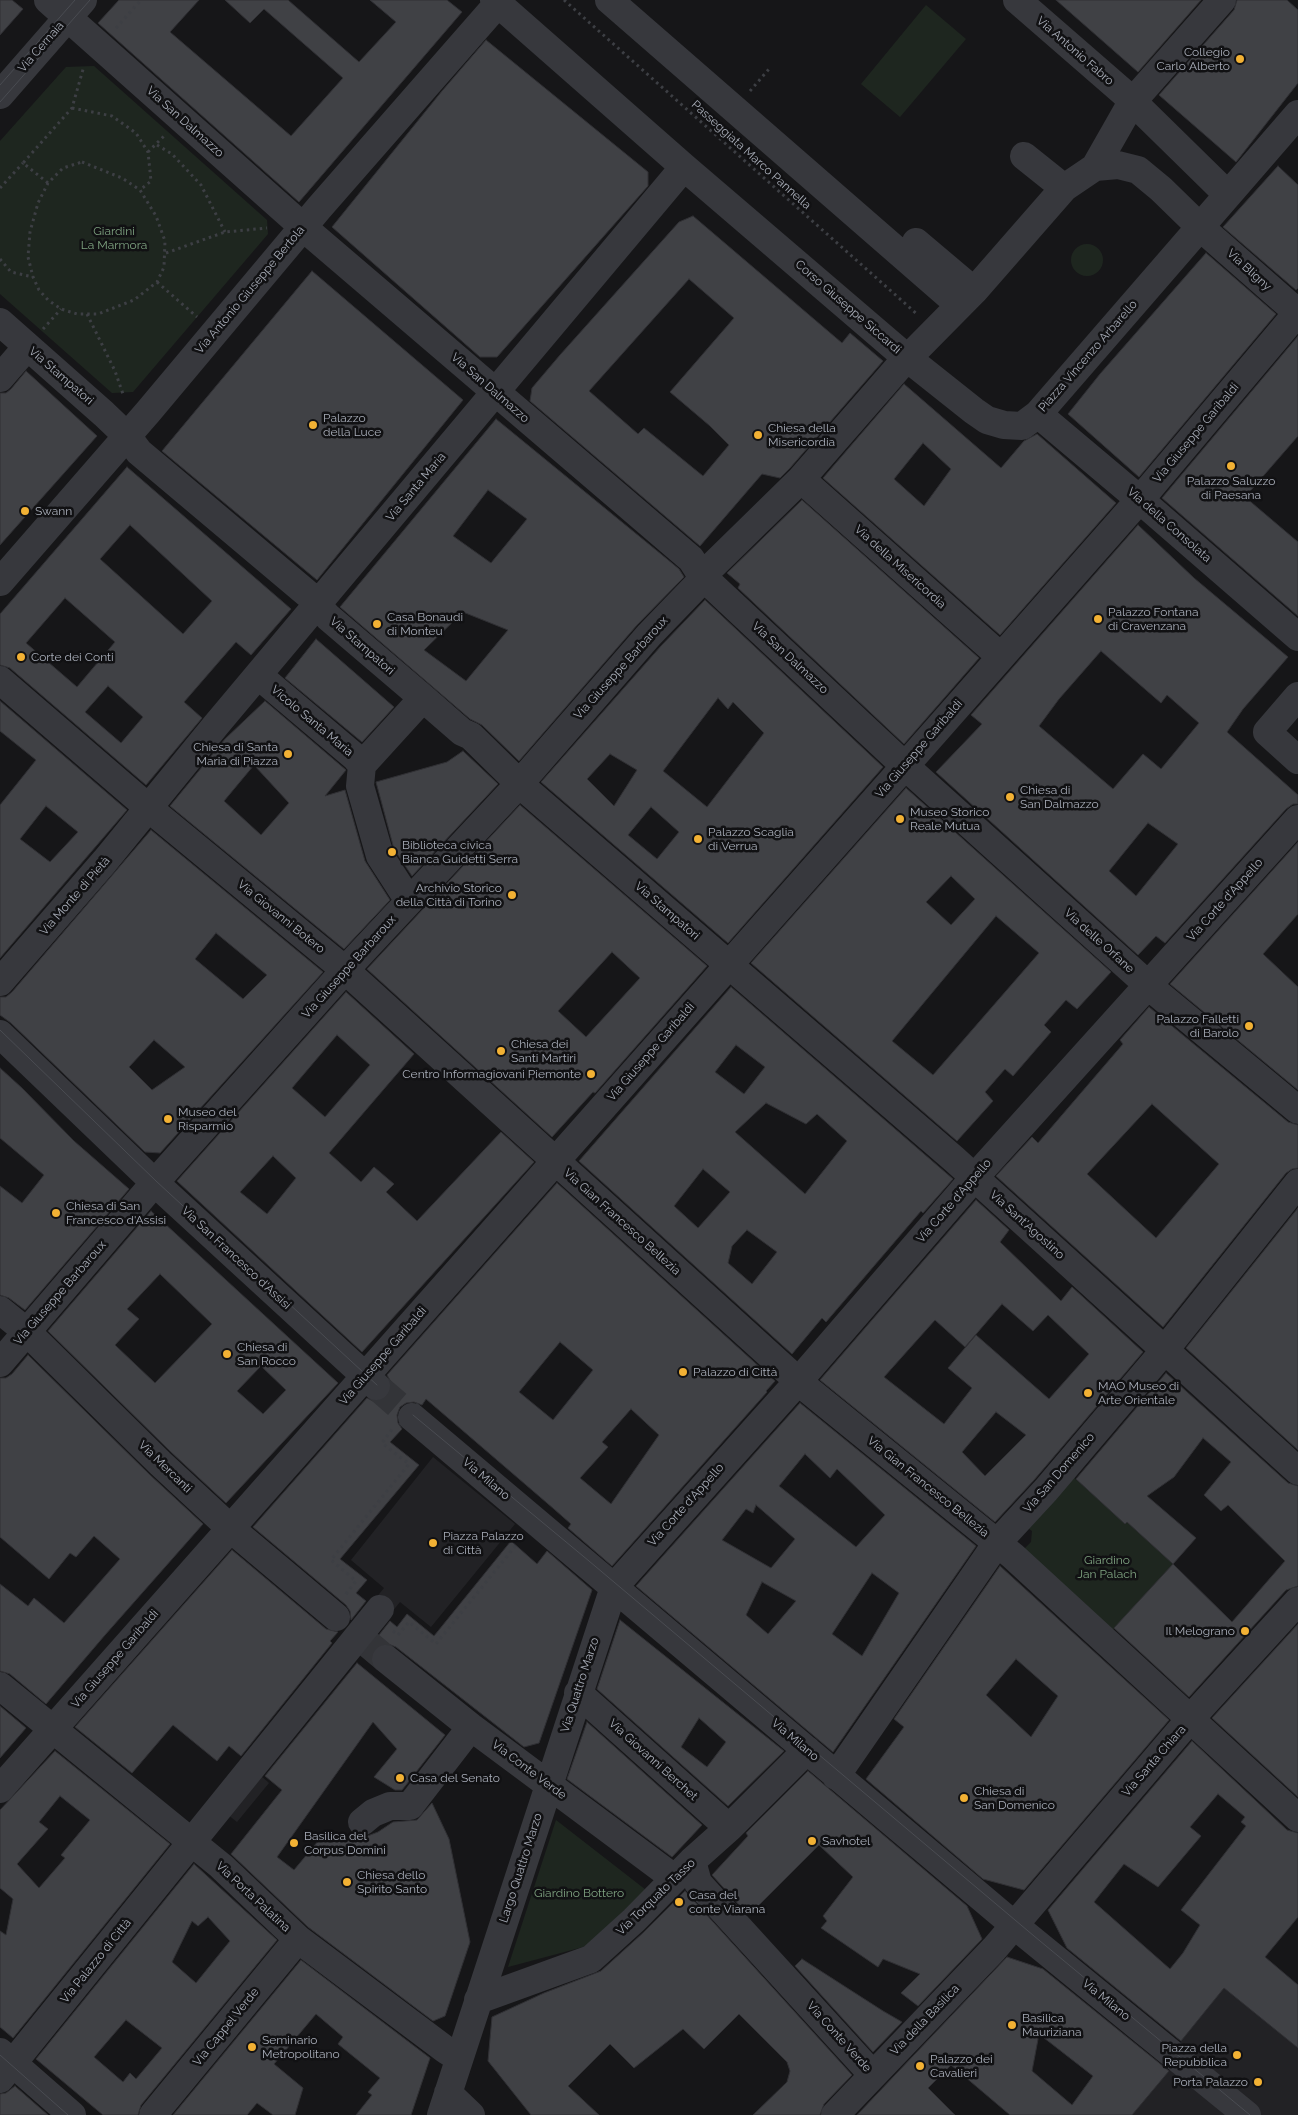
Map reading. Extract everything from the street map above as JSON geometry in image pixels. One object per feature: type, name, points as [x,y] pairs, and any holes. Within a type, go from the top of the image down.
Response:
[{"type":"street","points":[[609,0],[950,296],[974,291]]},
{"type":"street","points":[[638,0],[746,96],[974,291]]},
{"type":"street","name":"Via Antonio Fabro","points":[[1017,0],[1132,102]]},
{"type":"street","points":[[909,359],[974,291],[1064,188],[1095,167],[1132,102],[1222,0]]},
{"type":"street","name":"Corso Giuseppe Siccardi","points":[[502,1],[684,167],[909,359]]},
{"type":"street","name":"Corso Giuseppe Siccardi","points":[[502,1],[908,345],[909,359]]},
{"type":"street","name":"Via Antonio Giuseppe Bertola","points":[[0,582],[127,436],[304,226],[502,1]]},
{"type":"street","name":"Via San Dalmazzo","points":[[66,6],[304,226],[495,393],[691,559],[703,577],[905,766]]},
{"type":"street","name":"Via Cernaia","points":[[0,95],[66,6]]},
{"type":"street","points":[[1132,102],[1228,195]]},
{"type":"street","name":"Piazza Vincenzo Arbarello","points":[[909,359],[987,420],[1004,425],[1022,426],[1038,414],[1298,114]]},
{"type":"street","points":[[1024,156],[1064,188]]},
{"type":"street","points":[[1095,167],[1118,165],[1138,170],[1161,189],[1200,227]]},
{"type":"street","name":"Via Santa Maria","points":[[148,807],[684,167]]},
{"type":"street","name":"Via Bligny","points":[[1200,227],[1298,313]]},
{"type":"street","name":"Via Giuseppe Garibaldi","points":[[0,1789],[230,1528],[370,1382],[554,1161],[905,766],[1139,499],[1298,313]]},
{"type":"street","name":"Via Stampatori","points":[[0,322],[34,340],[127,436],[139,452],[310,596],[318,606],[462,732],[471,736],[520,783],[729,964]]},
{"type":"street","points":[[0,378],[34,340]]},
{"type":"street","name":"Via Giuseppe Barbaroux","points":[[0,1363],[155,1183],[345,970],[520,783],[649,635],[703,577],[801,479],[909,359]]},
{"type":"street","name":"Via della Consolata","points":[[1038,414],[1298,637]]},
{"type":"street","name":"Via della Misericordia","points":[[801,479],[1000,656]]},
{"type":"street","name":"Vicolo Santa Maria","points":[[258,675],[355,756],[362,765],[360,786],[380,856],[409,901]]},
{"type":"street","name":"Via Giovanni Botero","points":[[0,680],[148,807],[345,970],[554,1161]]},
{"type":"street","points":[[1298,696],[1267,732],[1298,760]]},
{"type":"street","points":[[362,765],[423,698]]},
{"type":"street","name":"Via delle Orfane","points":[[905,766],[1148,985],[1298,1110]]},
{"type":"street","name":"Via Monte di Pietà","points":[[0,982],[105,861],[148,807]]},
{"type":"street","name":"Via Corte d'Appello","points":[[614,1586],[798,1381],[974,1178],[1298,819]]},
{"type":"street","name":"Via Sant'Agostino","points":[[729,964],[974,1178],[1298,1472]]},
{"type":"street","name":"Via San Francesco d'Assisi","points":[[0,1034],[155,1183],[370,1382]]},
{"type":"street","name":"Via Gian Francesco Bellezia","points":[[554,1161],[798,1381],[997,1543],[1191,1718],[1298,1818]]},
{"type":"street","name":"Via San Domenico","points":[[836,1776],[997,1543],[1046,1490],[1164,1351],[1298,1183]]},
{"type":"street","name":"Via Mercanti","points":[[0,1310],[27,1332],[160,1463],[230,1528],[358,1630]]},
{"type":"street","name":"Via Milano","points":[[404,1420],[614,1586],[1014,1925],[1247,2115]]},
{"type":"street","name":"Via Quattro Marzo","points":[[548,1785],[614,1586]]},
{"type":"street","name":"Via Santa Chiara","points":[[1014,1925],[1191,1718],[1298,1601]]},
{"type":"street","points":[[358,1630],[380,1610]]},
{"type":"street","name":"Via Conte Verde","points":[[358,1630],[415,1682],[548,1785],[683,1870],[698,1883],[873,2076]]},
{"type":"street","name":"Via Palazzo di Città","points":[[4,2065],[253,1766],[358,1630]]},
{"type":"street","name":"Via Porta Palatina","points":[[0,1686],[221,1866],[298,1939],[459,2058]]},
{"type":"street","name":"Via Giovanni Berchet","points":[[578,1693],[729,1828]]},
{"type":"street","points":[[362,1822],[374,1813],[390,1806],[410,1806],[471,1727]]},
{"type":"street","name":"Via Torquato Tasso","points":[[478,2000],[591,1959],[634,1920],[807,1750]]},
{"type":"street","name":"Largo Quattro Marzo","points":[[478,2000],[548,1785]]},
{"type":"street","name":"Via della Basilica","points":[[835,2115],[994,1949],[1014,1925]]},
{"type":"street","name":"Via Cappel Verde","points":[[153,2115],[298,1939]]},
{"type":"street","points":[[471,2115],[444,2104],[478,2000]]},
{"type":"street","points":[[4,2065],[72,2115]]},
{"type":"path","points":[[111,34],[140,0]]},
{"type":"path","name":"Passeggiata Marco Pannella","points":[[564,0],[919,316]]},
{"type":"path","points":[[0,188],[72,108],[85,62]]},
{"type":"path","points":[[746,96],[768,69]]},
{"type":"path","points":[[72,108],[112,116],[136,133],[148,152],[151,181],[140,190]]},
{"type":"path","points":[[148,152],[157,145],[172,154],[201,185],[225,232]]},
{"type":"path","points":[[82,162],[122,178],[140,190],[156,216],[165,241],[164,267],[157,282],[134,300],[98,314],[77,314],[61,309],[39,290],[33,278],[28,257],[30,232],[38,203],[48,184],[63,168],[82,162]]},
{"type":"path","points":[[23,164],[48,184]]},
{"type":"path","points":[[166,253],[225,232],[267,228]]},
{"type":"path","points":[[0,259],[11,272],[33,278]]},
{"type":"path","points":[[157,282],[201,321]]},
{"type":"path","points":[[34,340],[61,309]]},
{"type":"path","points":[[87,314],[122,387],[124,400]]},
{"type":"path","points":[[358,1630],[346,1594],[356,1581],[331,1560],[410,1464],[382,1443],[404,1420]]},
{"type":"shaded area","name":"Piazza Palazzo di Città","points":[[433,1457],[515,1524],[431,1627],[400,1602],[260,1775],[269,1783],[237,1822],[212,1802],[384,1588],[351,1560]]},
{"type":"shaded area","name":"Porta Palazzo","points":[[1224,1988],[1298,2048],[1298,2115],[1260,2115],[1178,2049],[1181,2041]]},
{"type":"shaded area","name":"Porta Palazzo","points":[[1171,2065],[1239,2115],[1132,2115],[1169,2071]]},
{"type":"green space","points":[[926,5],[966,39],[900,117],[861,84]]},
{"type":"green space","name":"Giardini La Marmora","points":[[94,66],[267,220],[268,234],[133,392],[112,393],[0,294],[0,141],[66,67]]},
{"type":"green space","points":[[1087,244],[1099,248],[1103,260],[1099,272],[1087,276],[1075,272],[1071,260],[1075,248]]},
{"type":"green space","name":"Giardino Jan Palach","points":[[1072,1476],[1173,1564],[1110,1633],[1024,1549],[1031,1542],[1032,1531],[1028,1528]]},
{"type":"green space","name":"Giardino Bottero","points":[[556,1820],[646,1890],[587,1946],[508,1967]]},
{"type":"building","points":[[0,0],[12,0],[23,9],[0,35]]},
{"type":"building","points":[[119,0],[199,0],[170,32],[291,136],[343,78],[264,9],[250,23],[225,0],[288,0],[359,62],[396,22],[370,0],[447,0],[462,12],[299,202],[98,23]]},
{"type":"building","points":[[1056,0],[1201,0],[1138,72]]},
{"type":"building","name":"Collegio Carlo Alberto","points":[[1237,0],[1287,0],[1298,10],[1298,83],[1236,162],[1159,95],[1234,10]]},
{"type":"building","points":[[486,40],[648,172],[648,186],[497,357],[480,357],[332,227],[442,91]]},
{"type":"building","points":[[1278,166],[1298,185],[1298,288],[1296,290],[1223,227]]},
{"type":"building","points":[[693,216],[842,343],[850,333],[883,361],[790,468],[780,478],[762,474],[700,546],[530,401],[532,388],[679,222]],"holes":[[[689,279],[734,318],[670,392],[729,445],[703,476],[644,428],[638,434],[589,391]]]},
{"type":"building","points":[[1206,253],[1276,314],[1139,477],[1068,414],[1100,374]]},
{"type":"building","name":"Palazzo della Luce","points":[[312,271],[463,400],[317,580],[162,451]]},
{"type":"building","name":"Palazzo Saluzzo di Paesana","points":[[1298,336],[1298,436],[1245,497],[1298,542],[1298,616],[1162,498]]},
{"type":"building","points":[[26,371],[97,436],[0,545],[0,393],[6,393],[11,389]]},
{"type":"building","points":[[904,384],[1001,468],[1024,441],[1037,434],[1116,503],[1000,635],[823,478]],"holes":[[[923,443],[951,469],[924,506],[894,479]]]},
{"type":"building","points":[[496,419],[679,569],[684,577],[637,625],[519,761],[482,725],[470,719],[340,607]],"holes":[[[488,490],[527,519],[491,563],[453,536]],[[463,612],[508,630],[466,681],[424,650]]]},
{"type":"building","points":[[127,467],[291,609],[251,655],[236,642],[184,702],[202,718],[146,785],[10,668],[0,665],[0,614]],"holes":[[[130,525],[212,601],[183,634],[100,559]],[[65,598],[115,642],[77,687],[26,643]],[[108,686],[143,717],[121,743],[85,712]]]},
{"type":"building","points":[[802,500],[979,658],[904,744],[738,588],[740,584],[727,573]]},
{"type":"building","points":[[1138,525],[1194,578],[1288,657],[1243,709],[1227,732],[1298,795],[1298,804],[1293,804],[1286,809],[1165,943],[1156,936],[1138,955],[936,772],[982,724],[971,715]],"holes":[[[1101,651],[1161,703],[1167,695],[1199,723],[1161,769],[1143,754],[1113,789],[1039,726],[1059,699]],[[1148,823],[1178,844],[1136,896],[1109,871]]]},
{"type":"building","points":[[705,600],[883,767],[728,943],[541,782],[661,646]],"holes":[[[718,698],[728,709],[733,702],[764,733],[707,807],[663,771]],[[610,754],[637,770],[614,806],[587,779]],[[651,807],[679,832],[657,859],[628,835]]]},
{"type":"building","points":[[316,639],[394,707],[362,742],[285,678]]},
{"type":"building","points":[[0,701],[127,810],[0,958],[0,805],[36,760],[0,731]],"holes":[[[46,806],[78,832],[50,862],[20,839]]]},
{"type":"building","points":[[265,701],[346,770],[325,796],[345,790],[365,861],[390,900],[344,949],[170,806],[225,739]],"holes":[[[254,765],[289,803],[261,835],[224,801]]]},
{"type":"building","points":[[463,751],[498,784],[412,876],[394,849],[376,782],[447,762]]},
{"type":"building","points":[[906,788],[1111,972],[1077,1009],[1066,1000],[1044,1025],[1051,1032],[1013,1076],[1005,1069],[985,1092],[993,1101],[957,1141],[751,963]],"holes":[[[951,876],[975,899],[951,925],[926,902]],[[996,916],[1039,953],[933,1075],[892,1041]]]},
{"type":"building","points":[[520,805],[707,966],[595,1093],[593,1092],[552,1137],[367,969]],"holes":[[[612,952],[640,978],[586,1037],[558,1011]]]},
{"type":"building","points":[[151,830],[323,972],[160,1153],[145,1152],[11,1023],[0,1015],[0,997],[6,997]],"holes":[[[216,933],[267,975],[243,999],[195,959]],[[154,1040],[185,1067],[152,1090],[129,1067]]]},
{"type":"building","points":[[1298,842],[1298,914],[1263,954],[1298,987],[1298,1090],[1170,984]]},
{"type":"building","points":[[731,987],[953,1179],[923,1213],[921,1211],[826,1322],[822,1318],[792,1354],[579,1161]],"holes":[[[736,1045],[765,1067],[744,1094],[715,1072]],[[766,1103],[806,1124],[817,1114],[847,1141],[805,1194],[735,1132]],[[703,1169],[730,1192],[698,1228],[674,1206]],[[747,1230],[777,1252],[752,1284],[728,1263],[732,1246]]]},
{"type":"building","points":[[346,992],[414,1054],[329,1153],[361,1182],[374,1167],[394,1184],[386,1192],[417,1221],[501,1132],[534,1162],[362,1352],[177,1181]],"holes":[[[337,1035],[370,1065],[325,1117],[292,1088]],[[273,1156],[296,1178],[267,1214],[240,1192]]]},
{"type":"building","points":[[1149,1007],[1288,1122],[1298,1125],[1298,1168],[1286,1173],[1163,1327],[996,1176],[1032,1137],[1038,1143],[1123,1044],[1120,1040]],"holes":[[[1152,1104],[1219,1164],[1156,1238],[1087,1174]]]},
{"type":"building","name":"Chiesa di San Francesco d'Assisi","points":[[0,1068],[74,1141],[129,1189],[25,1310],[9,1298],[0,1295],[0,1186],[22,1203],[44,1175],[0,1138]]},
{"type":"building","name":"Palazzo di Città","points":[[557,1183],[775,1381],[612,1566],[568,1528],[571,1524],[426,1399],[422,1405],[414,1402],[406,1403],[400,1407],[397,1415],[398,1423],[402,1429],[390,1442],[419,1465],[340,1559],[367,1580],[356,1593],[366,1601],[351,1620],[350,1611],[346,1605],[253,1527],[367,1398],[373,1401],[380,1401],[388,1396],[391,1382],[387,1375]],"holes":[[[560,1342],[593,1370],[553,1420],[519,1392]],[[631,1409],[659,1435],[611,1504],[580,1478],[608,1447],[602,1442]]]},
{"type":"building","points":[[976,1200],[1009,1230],[1000,1242],[1061,1301],[1072,1287],[1143,1352],[1034,1480],[995,1522],[820,1380]],"holes":[[[1002,1304],[1033,1331],[1048,1315],[1089,1354],[1049,1399],[976,1335],[948,1368],[972,1388],[944,1424],[884,1377],[935,1320],[965,1347]],[[996,1412],[1026,1435],[985,1476],[962,1452]]]},
{"type":"building","points":[[1298,1208],[1298,1450],[1186,1348]]},
{"type":"building","points":[[151,1211],[338,1383],[226,1503],[171,1452],[48,1331]],"holes":[[[160,1274],[212,1324],[155,1383],[115,1345],[139,1319],[127,1309]],[[261,1366],[286,1390],[263,1414],[237,1391]]]},
{"type":"building","points":[[28,1355],[149,1474],[203,1524],[46,1704],[10,1674],[0,1671],[0,1584],[28,1606],[34,1598],[64,1623],[120,1559],[94,1536],[76,1557],[70,1553],[49,1579],[0,1537],[0,1378],[6,1378],[12,1374]]},
{"type":"building","points":[[1166,1373],[1288,1483],[1298,1486],[1298,1586],[1286,1590],[1189,1697],[1114,1628],[1173,1564],[1127,1522],[1125,1524],[1076,1479]],"holes":[[[1203,1438],[1231,1462],[1204,1495],[1221,1511],[1228,1505],[1285,1561],[1232,1622],[1173,1564],[1196,1538],[1147,1496],[1174,1477]]]},
{"type":"building","points":[[800,1403],[976,1546],[833,1752],[636,1586]],"holes":[[[805,1454],[830,1478],[837,1469],[885,1515],[856,1547],[779,1486]],[[756,1505],[795,1539],[771,1568],[722,1540],[746,1509],[753,1513]],[[872,1573],[899,1593],[862,1656],[832,1634]],[[762,1582],[796,1601],[768,1634],[746,1615]]]},
{"type":"building","points":[[511,1541],[537,1564],[547,1551],[592,1590],[539,1743],[524,1747],[396,1647],[388,1644],[380,1645],[375,1640],[390,1621],[397,1627],[407,1614],[434,1636]]},
{"type":"building","points":[[232,1550],[326,1629],[338,1632],[330,1641],[332,1643],[241,1756],[229,1746],[217,1761],[173,1725],[132,1773],[75,1727]]},
{"type":"building","points":[[1000,1566],[1169,1720],[1024,1890],[983,1879],[866,1779],[904,1727],[894,1719]],"holes":[[[1016,1659],[1058,1696],[1031,1737],[986,1695]]]},
{"type":"building","points":[[620,1620],[784,1751],[728,1806],[597,1689]],"holes":[[[699,1718],[726,1742],[707,1767],[681,1747]]]},
{"type":"building","points":[[1298,1624],[1298,1797],[1212,1718]]},
{"type":"building","points":[[357,1663],[445,1735],[402,1790],[395,1790],[374,1777],[397,1749],[373,1722],[277,1857],[294,1870],[319,1840],[355,1836],[365,1837],[378,1832],[393,1822],[417,1820],[432,1803],[449,1839],[470,1942],[445,2016],[433,2021],[308,1927],[231,1854],[282,1790],[265,1776]]},
{"type":"building","points":[[0,1706],[26,1728],[0,1758]]},
{"type":"building","points":[[587,1722],[702,1825],[672,1857],[567,1779]]},
{"type":"building","points":[[1192,1741],[1287,1830],[1298,1833],[1298,1917],[1265,1957],[1298,1985],[1298,2048],[1224,1988],[1181,2041],[1067,1948],[1048,1910]],"holes":[[[1218,1794],[1245,1817],[1241,1822],[1246,1826],[1181,1910],[1200,1925],[1183,1953],[1170,1969],[1094,1902],[1124,1864],[1158,1887],[1201,1836],[1190,1827]]]},
{"type":"building","points":[[55,1751],[170,1844],[13,2038],[0,2027],[0,1931],[6,1935],[13,1899],[0,1888],[0,1810]],"holes":[[[60,1796],[90,1820],[61,1855],[65,1858],[39,1888],[17,1864],[48,1829],[39,1822]]]},
{"type":"building","points":[[808,1771],[967,1906],[982,1939],[918,2006],[901,1993],[920,1974],[883,1959],[878,1967],[821,1928],[827,1921],[823,1916],[853,1877],[819,1845],[752,1912],[743,1904],[740,1906],[712,1875],[748,1836],[746,1833]]},
{"type":"building","points":[[194,1864],[277,1940],[141,2105],[138,2115],[103,2115],[36,2059]],"holes":[[[208,1917],[230,1941],[196,1983],[172,1962],[192,1921],[198,1926]],[[126,2020],[162,2048],[136,2079],[130,2073],[123,2082],[94,2057]]]},
{"type":"building","points":[[685,1891],[852,2075],[824,2104],[820,2115],[753,2115],[787,2082],[790,2071],[787,2062],[739,2014],[704,2049],[683,2029],[634,2068],[610,2044],[568,2086],[599,2115],[531,2115],[488,2061],[492,2017],[544,1993],[601,1971]]},
{"type":"building","points":[[1007,1957],[1043,1969],[1169,2071],[1132,2115],[1010,2115],[951,2065],[928,2088],[955,2115],[857,2115]],"holes":[[[1039,2034],[1093,2076],[1072,2105],[1032,2071]]]},
{"type":"building","points":[[802,1959],[902,2022],[873,2052],[795,1966]]},
{"type":"building","points":[[301,1960],[430,2058],[411,2115],[356,2115],[372,2095],[368,2092],[380,2078],[338,2044],[343,2037],[316,2014],[274,2064],[303,2088],[295,2115],[273,2115],[257,2103],[247,2115],[173,2115]]},
{"type":"building","points":[[15,2086],[48,2115],[0,2115],[0,2094],[6,2093]]},
{"type":"tunnel","points":[[376,1386],[412,1417]]},
{"type":"tunnel","points":[[367,1643],[386,1659]]},
{"type":"tram line","points":[[0,85],[75,0]]},
{"type":"tram line","points":[[0,102],[90,0]]},
{"type":"tram line","points":[[0,1030],[156,1181],[377,1385]]},
{"type":"tram line","points":[[413,1415],[1250,2115]]},
{"type":"tram line","points":[[0,2055],[68,2115]]},
{"type":"place","name":"Collegio Carlo Alberto","points":[[1240,59]]},
{"type":"place","name":"Palazzo della Luce","points":[[313,425]]},
{"type":"place","name":"Chiesa della Misericordia","points":[[758,435]]},
{"type":"place","name":"Palazzo Saluzzo di Paesana","points":[[1231,466]]},
{"type":"place","name":"Swann","points":[[25,511]]},
{"type":"place","name":"Palazzo Fontana di Cravenzana","points":[[1098,619]]},
{"type":"place","name":"Casa Bonaudi di Monteu","points":[[377,624]]},
{"type":"place","name":"Corte dei Conti","points":[[21,657]]},
{"type":"place","name":"Chiesa di Santa Maria di Piazza","points":[[288,754]]},
{"type":"place","name":"Chiesa di San Dalmazzo","points":[[1010,797]]},
{"type":"place","name":"Museo Storico Reale Mutua","points":[[900,819]]},
{"type":"place","name":"Palazzo Scaglia di Verrua","points":[[698,839]]},
{"type":"place","name":"Biblioteca civica Bianca Guidetti Serra","points":[[392,852]]},
{"type":"place","name":"Archivio Storico della Città di Torino","points":[[512,895]]},
{"type":"place","name":"Palazzo Falletti di Barolo","points":[[1249,1026]]},
{"type":"place","name":"Chiesa dei Santi Martiri","points":[[501,1051]]},
{"type":"place","name":"Centro Informagiovani Piemonte","points":[[591,1074]]},
{"type":"place","name":"Museo del Risparmio","points":[[168,1119]]},
{"type":"place","name":"Chiesa di San Francesco d'Assisi","points":[[56,1213]]},
{"type":"place","name":"Chiesa di San Rocco","points":[[227,1354]]},
{"type":"place","name":"Palazzo di Città","points":[[683,1372]]},
{"type":"place","name":"MAO Museo di Arte Orientale","points":[[1088,1393]]},
{"type":"place","name":"Piazza Palazzo di Città","points":[[433,1543]]},
{"type":"place","name":"Il Melograno","points":[[1245,1631]]},
{"type":"place","name":"Casa del Senato","points":[[400,1778]]},
{"type":"place","name":"Chiesa di San Domenico","points":[[964,1798]]},
{"type":"place","name":"Savhotel","points":[[812,1841]]},
{"type":"place","name":"Basilica del Corpus Domini","points":[[294,1843]]},
{"type":"place","name":"Chiesa dello Spirito Santo","points":[[347,1882]]},
{"type":"place","name":"Casa del conte Viarana","points":[[679,1902]]},
{"type":"place","name":"Basilica Mauriziana","points":[[1012,2025]]},
{"type":"place","name":"Seminario Metropolitano","points":[[252,2047]]},
{"type":"place","name":"Piazza della Repubblica","points":[[1237,2055]]},
{"type":"place","name":"Palazzo dei Cavalieri","points":[[920,2066]]},
{"type":"place","name":"Porta Palazzo","points":[[1258,2082]]}]
